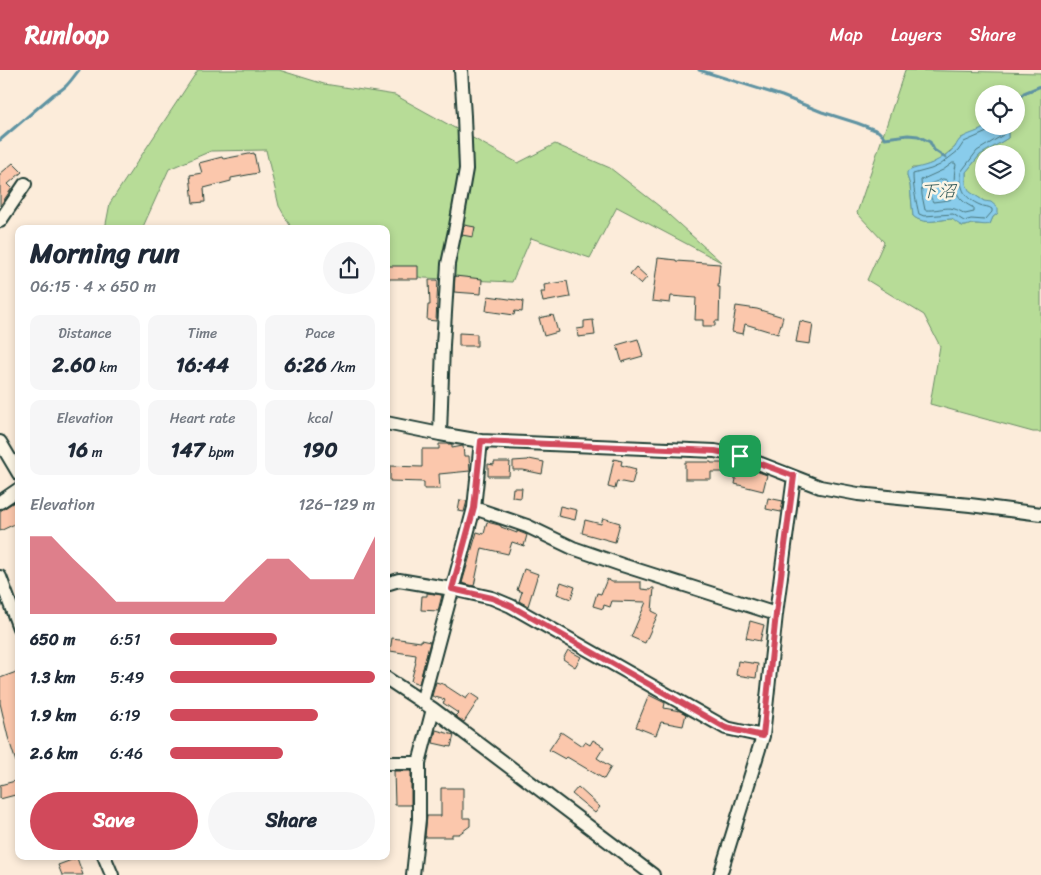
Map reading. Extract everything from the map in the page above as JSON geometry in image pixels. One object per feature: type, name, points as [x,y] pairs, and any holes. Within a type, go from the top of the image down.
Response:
[{"type":"street","points":[[440,434],[448,264],[466,169],[461,70]]},
{"type":"street","points":[[0,221],[25,184]]},
{"type":"street","points":[[390,423],[481,441],[715,451],[740,456],[820,487],[858,494],[1041,514]]},
{"type":"street","points":[[422,702],[474,508],[481,441]]},
{"type":"street","points":[[0,442],[15,467]]},
{"type":"street","points":[[720,875],[763,736],[776,614],[794,476]]},
{"type":"street","points":[[0,502],[15,492]]},
{"type":"street","points":[[474,508],[526,526],[573,548],[776,614]]},
{"type":"street","points":[[0,577],[15,617]]},
{"type":"street","points":[[390,583],[399,580],[492,598],[511,606],[726,728],[763,736]]},
{"type":"street","points":[[390,681],[432,709],[653,875]]},
{"type":"street","points":[[413,875],[418,819],[418,763],[432,709]]},
{"type":"street","points":[[390,763],[418,763]]},
{"type":"street","points":[[106,860],[112,875]]},
{"type":"green space","points":[[198,70],[279,70],[324,84],[395,95],[518,163],[555,144],[610,168],[659,206],[721,262],[617,207],[590,258],[531,238],[512,282],[424,278],[390,272],[390,225],[290,225],[279,206],[266,150],[211,151],[169,169],[144,225],[106,225],[110,203]]},
{"type":"green space","points":[[905,70],[1041,73],[1041,432],[1033,432],[930,404],[940,346],[924,315],[867,280],[884,242],[857,213]]},
{"type":"water","name":"下沼","points":[[975,132],[975,135],[1008,135],[1008,138],[996,145],[975,145],[975,161],[966,172],[966,184],[970,192],[984,201],[991,202],[998,208],[998,213],[993,217],[990,224],[964,226],[952,219],[922,221],[913,216],[907,172],[938,160],[968,135]]},
{"type":"building","points":[[254,153],[258,173],[231,178],[231,181],[204,188],[205,202],[193,203],[190,175],[202,173],[199,163],[222,157],[223,159]]},
{"type":"building","points":[[13,163],[22,172],[8,184],[12,188],[0,206],[0,174]]},
{"type":"building","points":[[464,225],[475,227],[473,237],[462,235]]},
{"type":"building","points":[[658,258],[720,264],[718,287],[720,287],[719,321],[715,321],[715,326],[703,326],[703,320],[695,320],[696,298],[671,296],[670,303],[652,301]]},
{"type":"building","points":[[390,266],[418,266],[418,279],[390,279]]},
{"type":"building","points":[[636,267],[647,277],[641,284],[630,274]]},
{"type":"building","points":[[455,276],[482,279],[481,294],[454,292]]},
{"type":"building","points":[[429,280],[438,280],[436,321],[427,320],[428,305],[430,305]]},
{"type":"building","points":[[567,281],[570,297],[543,302],[541,292],[545,292],[544,285]]},
{"type":"building","points":[[488,296],[523,301],[522,312],[515,311],[514,315],[486,311]]},
{"type":"building","points":[[736,306],[757,309],[783,317],[778,334],[745,324],[743,334],[732,332]]},
{"type":"building","points":[[553,315],[558,332],[544,336],[539,318]]},
{"type":"building","points":[[593,320],[595,335],[578,337],[577,329],[584,328],[584,321]]},
{"type":"building","points":[[800,321],[813,324],[810,344],[796,342]]},
{"type":"building","points":[[459,333],[477,334],[477,346],[459,346]]},
{"type":"building","points":[[638,339],[643,356],[622,362],[617,345]]},
{"type":"building","points":[[439,444],[452,444],[452,448],[463,446],[464,456],[469,456],[470,471],[439,474],[440,489],[424,489],[424,482],[390,481],[390,466],[422,467],[422,449],[439,449]]},
{"type":"building","points":[[529,459],[544,462],[542,474],[513,470],[513,461]]},
{"type":"building","points":[[614,459],[622,461],[621,465],[636,469],[632,484],[617,481],[615,489],[608,487]]},
{"type":"building","points":[[494,462],[510,462],[509,476],[488,476],[488,464],[494,465]]},
{"type":"building","points":[[685,462],[727,463],[767,475],[763,491],[735,484],[736,479],[732,477],[733,472],[711,472],[711,479],[685,479]]},
{"type":"building","points":[[513,488],[522,488],[521,498],[512,497]]},
{"type":"building","points":[[768,498],[783,501],[781,512],[766,509]]},
{"type":"building","points":[[460,500],[467,501],[464,512],[458,511]]},
{"type":"building","points":[[15,502],[15,524],[0,531],[0,511]]},
{"type":"building","points":[[560,506],[577,510],[575,520],[558,516]]},
{"type":"building","points":[[603,518],[620,523],[615,542],[582,533],[585,520],[601,524]]},
{"type":"building","points":[[487,522],[527,535],[524,546],[512,542],[508,554],[482,548],[474,586],[462,583],[477,532],[484,534]]},
{"type":"building","points":[[524,569],[538,574],[528,606],[519,601],[522,592],[517,590]]},
{"type":"building","points":[[607,579],[612,582],[641,582],[641,589],[651,590],[654,588],[652,611],[658,614],[645,643],[631,637],[646,602],[612,601],[610,607],[604,605],[603,609],[593,606],[597,593],[601,594]]},
{"type":"building","points":[[561,582],[575,587],[571,599],[557,594]]},
{"type":"building","points":[[427,593],[442,595],[438,611],[421,610],[422,596],[427,596]]},
{"type":"building","points":[[750,621],[764,625],[760,641],[746,638]]},
{"type":"building","points":[[392,638],[430,642],[419,684],[411,681],[416,655],[390,651]]},
{"type":"building","points":[[568,650],[581,657],[575,667],[563,659]]},
{"type":"building","points":[[738,661],[758,664],[756,678],[736,675]]},
{"type":"building","points":[[15,672],[15,759],[0,703],[0,678]]},
{"type":"building","points":[[436,682],[446,685],[466,699],[470,693],[479,699],[464,722],[455,716],[458,713],[443,703],[445,700],[432,696]]},
{"type":"building","points":[[649,695],[665,703],[664,708],[686,714],[683,726],[661,722],[656,735],[636,727]]},
{"type":"building","points":[[436,730],[454,735],[451,747],[433,743]]},
{"type":"building","points":[[561,732],[582,746],[585,742],[590,745],[593,740],[604,747],[597,758],[611,767],[604,779],[567,757],[565,759],[549,750]]},
{"type":"building","points":[[394,771],[411,771],[411,805],[395,805]]},
{"type":"building","points":[[15,781],[15,795],[0,799],[0,785]]},
{"type":"building","points":[[578,787],[600,807],[595,813],[572,794]]},
{"type":"building","points":[[441,788],[463,788],[463,818],[470,818],[470,826],[459,834],[452,834],[452,837],[425,837],[427,816],[441,816]]},
{"type":"building","points":[[72,860],[78,860],[83,875],[62,875],[58,865]]},
{"type":"waterway","points":[[0,140],[54,94],[65,87],[79,70]]},
{"type":"waterway","points":[[699,70],[782,96],[822,112],[857,123],[878,131],[885,138],[908,135],[918,136],[930,142],[934,150],[946,158]]},
{"type":"waterway","points":[[1025,93],[1041,86]]},
{"type":"route","points":[[481,441],[715,451],[740,456],[794,476],[776,614],[763,736],[726,728],[511,606],[492,598],[452,589],[474,508],[481,441]]}]
